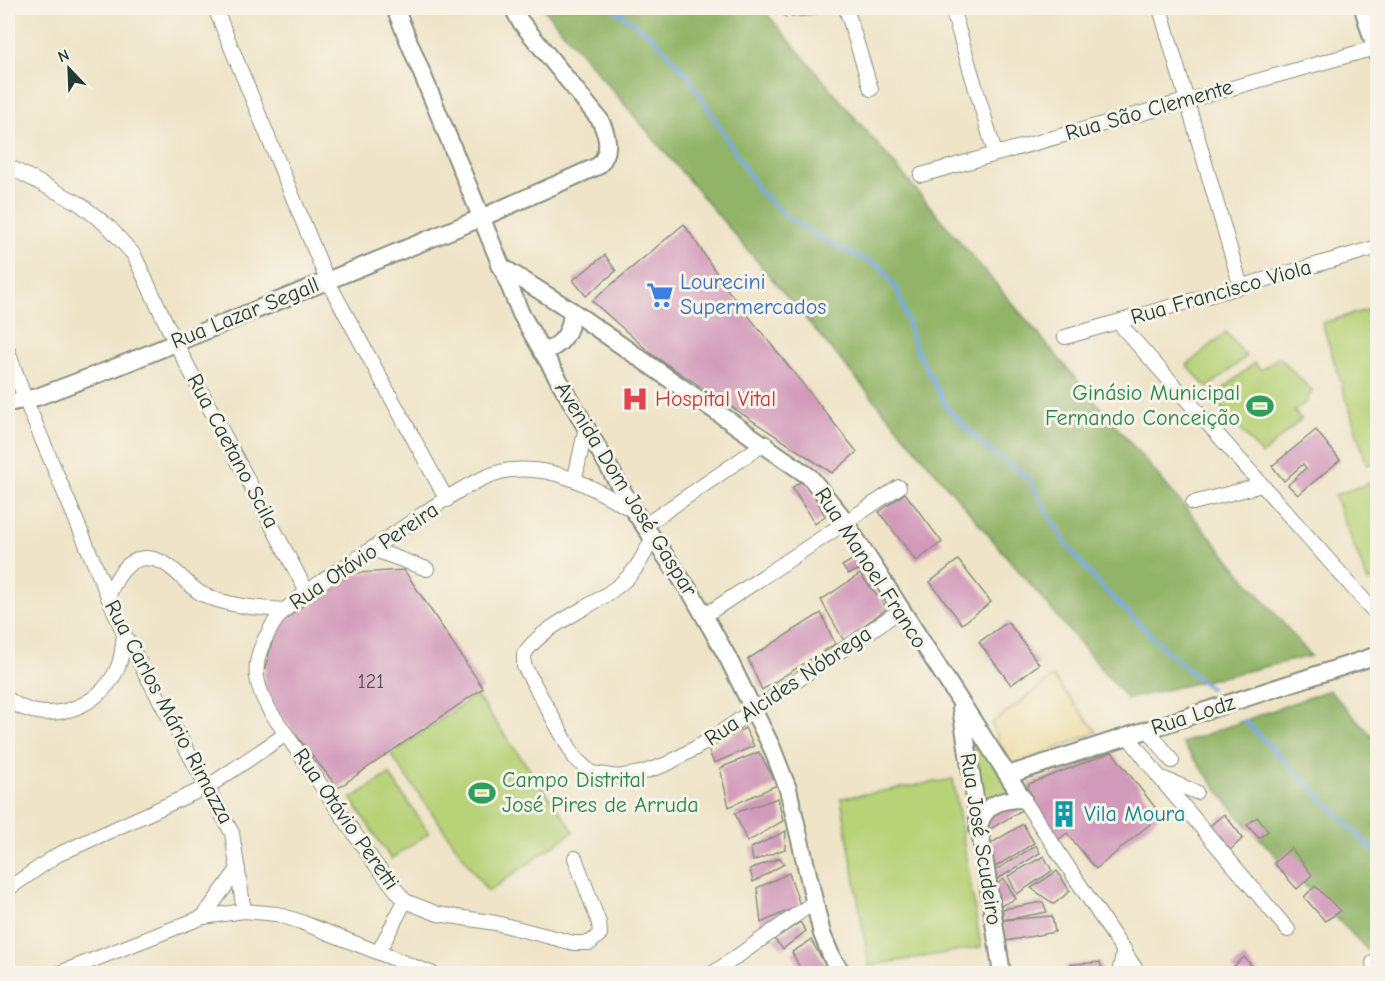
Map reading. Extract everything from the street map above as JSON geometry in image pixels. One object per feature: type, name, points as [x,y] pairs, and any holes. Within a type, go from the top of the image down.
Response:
[{"type":"street","points":[[215,8],[327,280],[447,500]]},
{"type":"street","name":"Avenida Dom José Gaspar","points":[[395,8],[521,314],[634,511],[705,616],[753,710],[788,789],[813,903],[826,943],[843,974]]},
{"type":"street","name":"Rua Lazar Segall","points":[[8,403],[71,385],[481,218],[586,172],[605,158],[608,146],[606,133],[600,120],[520,21],[513,8]]},
{"type":"street","points":[[786,8],[804,10],[812,8]]},
{"type":"street","points":[[846,8],[871,89]]},
{"type":"street","points":[[952,8],[995,153]]},
{"type":"street","points":[[1160,8],[1241,287]]},
{"type":"street","points":[[1363,8],[1377,51]]},
{"type":"street","name":"Rua São Clemente","points":[[921,175],[1186,99],[1377,51]]},
{"type":"street","name":"Rua Caetano Scila","points":[[8,166],[80,204],[109,227],[135,255],[175,342],[307,592]]},
{"type":"street","name":"Rua Francisco Viola","points":[[1065,337],[1377,247]]},
{"type":"street","name":"Rua Manoel Franco","points":[[499,265],[572,311],[765,443],[810,477],[825,493],[960,704],[1139,974]]},
{"type":"street","points":[[521,314],[532,300],[549,297]]},
{"type":"street","points":[[542,352],[556,346],[566,336],[571,325],[572,311]]},
{"type":"street","points":[[1118,322],[1377,616]]},
{"type":"street","name":"Rua Carlos Mário Rimazza","points":[[8,351],[25,399],[124,634],[209,786],[232,833],[244,911]]},
{"type":"street","points":[[575,478],[586,427]]},
{"type":"street","points":[[648,532],[765,443]]},
{"type":"street","name":"Rua Otávio Pereira","points":[[108,597],[121,570],[131,562],[153,559],[163,562],[202,594],[221,601],[284,610],[307,592],[447,500],[477,482],[510,470],[559,474],[575,478],[634,511]]},
{"type":"street","points":[[1193,503],[1262,485]]},
{"type":"street","points":[[705,616],[899,487]]},
{"type":"street","name":"Rua Alcides Nóbrega","points":[[648,532],[631,574],[596,602],[538,638],[524,654],[524,666],[575,758],[591,773],[606,777],[641,773],[667,764],[708,741],[901,610]]},
{"type":"street","points":[[372,549],[427,569]]},
{"type":"street","name":"Rua Otávio Peretti","points":[[284,610],[262,645],[255,675],[259,691],[376,865],[405,901],[438,914],[590,944],[600,934],[599,923],[575,858]]},
{"type":"street","points":[[8,699],[26,712],[46,714],[81,706],[95,696],[117,669],[124,634]]},
{"type":"street","name":"Rua Lodz","points":[[1008,775],[1377,655]]},
{"type":"street","name":"Rua José Scudeiro","points":[[960,704],[1002,974]]},
{"type":"street","points":[[1148,729],[1172,761]]},
{"type":"street","points":[[8,889],[57,855],[209,786],[286,734]]},
{"type":"street","points":[[1128,736],[1159,777],[1288,930]]},
{"type":"street","points":[[1159,777],[1196,792]]},
{"type":"street","points":[[978,831],[981,818],[993,804],[1023,799]]},
{"type":"street","points":[[203,917],[238,869]]},
{"type":"street","points":[[379,951],[405,901]]},
{"type":"street","points":[[712,974],[813,903]]},
{"type":"street","points":[[57,974],[203,917],[244,911],[277,914],[379,951],[433,974]]},
{"type":"street","points":[[1119,974],[1124,949]]},
{"type":"green space","points":[[543,8],[762,8],[1311,656],[1127,699]]},
{"type":"green space","points":[[1377,307],[1377,462],[1367,465],[1322,323]]},
{"type":"green space","points":[[1226,332],[1246,357],[1207,388],[1187,365]]},
{"type":"green space","name":"Ginásio Municipal Fernando Conceição","points":[[1279,357],[1312,391],[1306,402],[1294,411],[1301,419],[1262,455],[1213,398],[1254,363],[1261,370]]},
{"type":"green space","points":[[1377,481],[1377,578],[1368,582],[1334,495]]},
{"type":"green space","points":[[1329,690],[1377,741],[1377,960],[1238,816],[1182,743]]},
{"type":"green space","name":"Campo Distrital José Pires de Arruda","points":[[476,695],[574,831],[488,892],[391,755]]},
{"type":"green space","points":[[969,729],[1014,792],[980,808]]},
{"type":"green space","points":[[389,774],[429,833],[391,859],[351,799]]},
{"type":"green space","points":[[953,779],[981,947],[869,966],[841,798]]},
{"type":"sand","points":[[1053,677],[1097,732],[1009,767],[992,723]]},
{"type":"building","points":[[684,224],[727,289],[857,452],[832,473],[654,356],[592,301]]},
{"type":"building","points":[[605,255],[616,271],[586,296],[573,280]]},
{"type":"building","points":[[1316,430],[1340,460],[1298,495],[1288,485],[1306,468],[1303,464],[1284,481],[1272,466]]},
{"type":"building","points":[[805,478],[825,516],[815,524],[792,488]]},
{"type":"building","points":[[905,493],[942,542],[916,561],[879,512]]},
{"type":"building","points":[[857,557],[864,568],[848,574],[842,566]]},
{"type":"building","points":[[958,560],[991,602],[962,624],[930,582]]},
{"type":"building","points":[[404,570],[483,688],[338,788],[265,696],[264,673],[276,627],[342,574]]},
{"type":"building","points":[[860,574],[887,608],[844,641],[821,600]]},
{"type":"building","points":[[821,613],[835,644],[762,690],[748,659]]},
{"type":"building","points":[[1008,622],[1039,664],[1011,685],[979,642]]},
{"type":"building","points":[[745,728],[754,746],[714,763],[708,749]]},
{"type":"building","points":[[759,752],[777,785],[729,807],[720,768]]},
{"type":"building","points":[[1112,752],[1161,815],[1096,869],[1067,833],[1057,841],[1025,795],[1029,784]]},
{"type":"building","points":[[778,798],[783,821],[747,842],[735,813]]},
{"type":"building","points":[[1018,804],[1022,810],[989,830],[989,815]]},
{"type":"building","points":[[1224,814],[1243,838],[1226,854],[1205,830]]},
{"type":"building","points":[[1257,817],[1268,831],[1259,838],[1247,825]]},
{"type":"building","points":[[1023,824],[1034,843],[987,872],[985,847]]},
{"type":"building","points":[[786,831],[785,849],[753,861],[751,848]]},
{"type":"building","points":[[1036,845],[1040,853],[993,882],[991,873]]},
{"type":"building","points":[[1291,848],[1312,875],[1297,889],[1274,863]]},
{"type":"building","points":[[1044,856],[1052,871],[1017,894],[1008,876]]},
{"type":"building","points":[[780,858],[784,864],[753,882],[750,869]]},
{"type":"building","points":[[1057,871],[1070,891],[1054,904],[1031,888]]},
{"type":"building","points":[[789,873],[800,905],[761,923],[757,888]]},
{"type":"building","points":[[1004,879],[1016,899],[995,908],[994,886]]},
{"type":"building","points":[[1315,886],[1341,911],[1325,921],[1304,897]]},
{"type":"building","points":[[1043,902],[1047,912],[1003,920],[1003,909]]},
{"type":"building","points":[[1052,916],[1055,932],[1006,941],[1003,920]]},
{"type":"building","points":[[800,922],[806,931],[783,949],[774,939]]},
{"type":"building","points":[[811,940],[826,966],[815,974],[803,974],[792,952]]},
{"type":"building","points":[[1244,957],[1259,974],[1237,974],[1232,968]]},
{"type":"building","points":[[1100,962],[1104,974],[1066,974],[1066,965]]},
{"type":"waterway","points":[[612,8],[652,36],[687,74],[760,192],[787,216],[831,244],[881,267],[898,291],[916,349],[948,409],[990,451],[1028,478],[1067,545],[1097,582],[1171,655],[1210,688]]},
{"type":"waterway","points":[[1244,720],[1378,855]]},
{"type":"place","name":"Lourecini Supermercados","points":[[660,295]]},
{"type":"place","name":"Hospital Vital","points":[[635,399]]},
{"type":"place","name":"Ginásio Municipal Fernando Conceição","points":[[1260,406]]},
{"type":"place","name":"Campo Distrital José Pires de Arruda","points":[[482,793]]},
{"type":"place","name":"Vila Moura","points":[[1064,814]]}]
